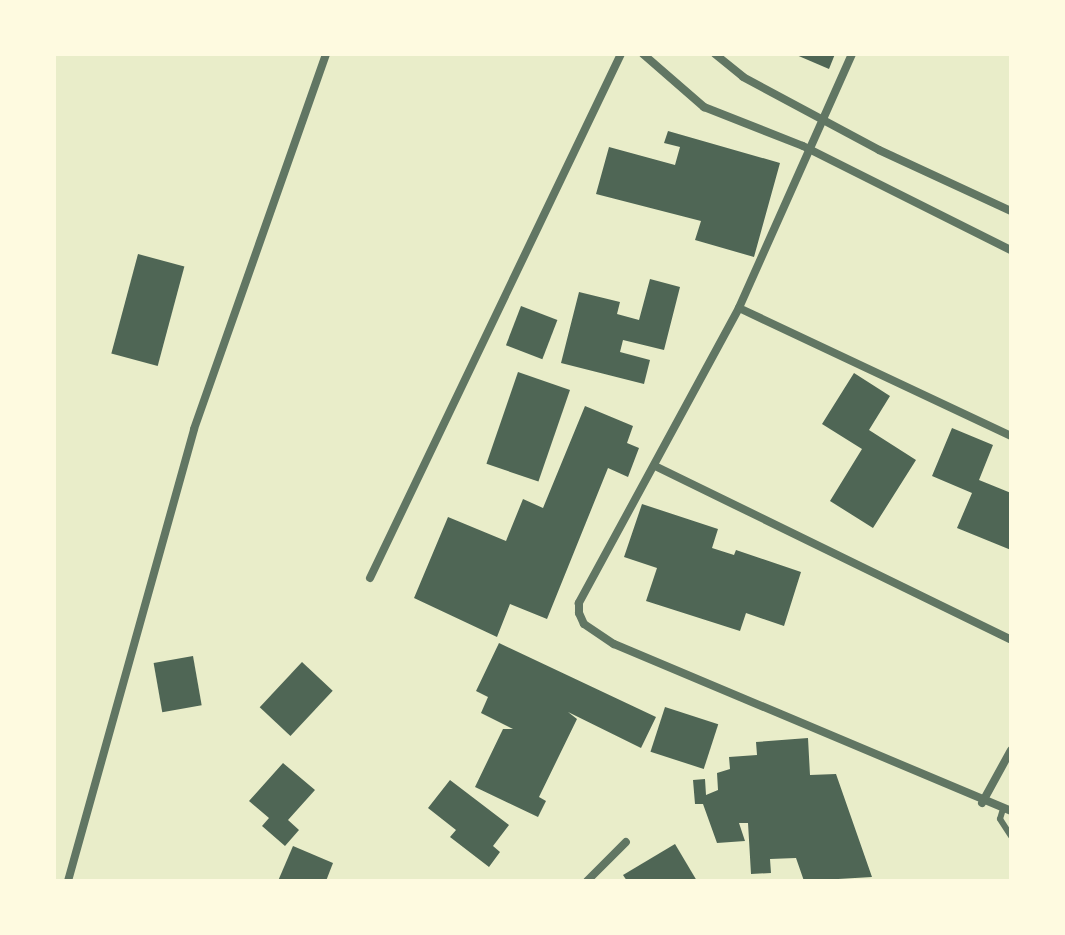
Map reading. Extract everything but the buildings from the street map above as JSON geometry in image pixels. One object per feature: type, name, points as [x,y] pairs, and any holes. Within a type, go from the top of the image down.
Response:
[{"type":"street","points":[[68,881],[194,429],[326,54]]},
{"type":"street","points":[[370,578],[621,54]]},
{"type":"street","points":[[643,54],[704,107],[812,151],[1011,250]]},
{"type":"street","points":[[715,54],[743,77],[1011,211]]},
{"type":"street","points":[[852,54],[812,151],[739,308],[579,603],[584,624],[614,644],[982,803],[1007,810]]},
{"type":"street","points":[[739,308],[1011,436]]},
{"type":"street","points":[[655,466],[1011,640]]},
{"type":"street","points":[[982,803],[1011,750]]},
{"type":"street","points":[[587,881],[626,842]]},
{"type":"lane","points":[[1007,810],[1000,819],[1011,836]]}]
